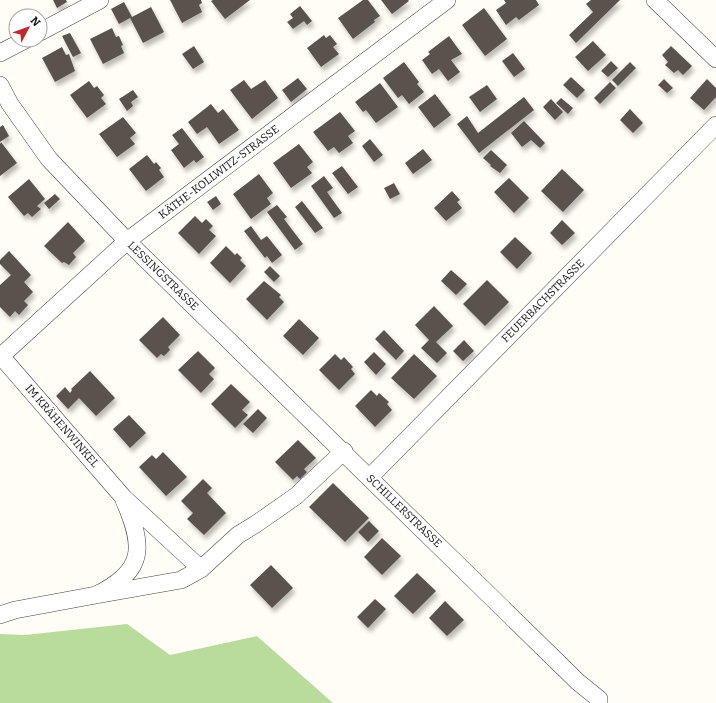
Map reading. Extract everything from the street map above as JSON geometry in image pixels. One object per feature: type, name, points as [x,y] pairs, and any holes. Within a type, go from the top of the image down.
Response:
[{"type":"street","points":[[48,28],[100,0]]},
{"type":"street","name":"KÄTHE-KOLLWITZ-STRASSE","points":[[0,355],[127,241],[447,0]]},
{"type":"street","points":[[655,0],[716,59]]},
{"type":"street","points":[[0,53],[10,48]]},
{"type":"street","name":"LESSINGSTRASSE","points":[[0,85],[10,104],[49,159],[127,241],[344,451]]},
{"type":"street","name":"FEUERBACHSTRASSE","points":[[370,477],[716,125]]},
{"type":"street","name":"IM KRÄHENWINKEL","points":[[0,355],[123,497],[201,569]]},
{"type":"street","points":[[96,596],[181,580],[201,569],[238,535],[296,496],[344,451]]},
{"type":"street","name":"SCHILLERSTRASSE","points":[[344,451],[599,701]]},
{"type":"street","name":"IM KRÄHENWINKEL","points":[[0,615],[15,610],[96,596],[108,590],[129,574],[137,556],[138,548],[130,515],[123,497]]},
{"type":"green space","points":[[127,624],[170,655],[257,636],[333,703],[0,703],[0,634],[25,635]]},
{"type":"building","points":[[53,0],[66,0],[67,2],[57,8]]},
{"type":"building","points":[[170,0],[201,0],[202,3],[199,5],[202,12],[182,23]]},
{"type":"building","points":[[250,0],[225,19],[211,1]]},
{"type":"building","points":[[363,0],[368,0],[380,16],[374,20],[375,22],[353,39],[338,18]]},
{"type":"building","points":[[381,0],[408,0],[409,1],[392,14]]},
{"type":"building","points":[[504,0],[536,0],[539,5],[519,20],[516,17],[506,25],[496,10],[506,3]]},
{"type":"building","points":[[591,0],[620,0],[576,43],[569,35],[593,12],[586,4]]},
{"type":"building","points":[[124,2],[132,17],[151,7],[164,32],[143,43],[130,18],[119,24],[111,9]]},
{"type":"building","points":[[300,6],[312,21],[307,25],[304,21],[293,29],[287,22],[293,18],[290,14]]},
{"type":"building","points":[[484,8],[507,39],[485,56],[462,25]]},
{"type":"building","points":[[112,28],[116,37],[119,36],[123,45],[121,46],[124,53],[103,64],[90,39]]},
{"type":"building","points":[[70,33],[81,53],[73,57],[62,36]]},
{"type":"building","points":[[324,35],[326,38],[330,35],[337,44],[333,47],[339,54],[321,67],[307,48]]},
{"type":"building","points":[[449,36],[462,54],[451,60],[460,72],[448,81],[439,69],[432,74],[422,60],[430,54],[428,52]]},
{"type":"building","points":[[593,41],[606,55],[588,71],[575,57]]},
{"type":"building","points":[[194,46],[204,62],[193,69],[182,54]]},
{"type":"building","points":[[671,46],[692,66],[683,75],[678,70],[674,73],[665,65],[668,62],[662,55]]},
{"type":"building","points":[[62,47],[66,55],[69,54],[75,71],[55,82],[42,58]]},
{"type":"building","points":[[513,53],[525,69],[514,77],[502,61]]},
{"type":"building","points":[[611,61],[618,68],[608,77],[601,71]]},
{"type":"building","points":[[404,62],[419,82],[417,84],[424,92],[409,104],[402,95],[398,98],[383,78]]},
{"type":"building","points":[[630,62],[636,68],[618,86],[612,80]]},
{"type":"building","points":[[571,77],[585,90],[577,98],[563,85]]},
{"type":"building","points":[[298,78],[307,89],[291,102],[282,90]]},
{"type":"building","points":[[664,79],[673,88],[667,93],[658,85]]},
{"type":"building","points":[[707,79],[716,88],[716,97],[704,110],[690,98]]},
{"type":"building","points":[[244,80],[251,89],[265,80],[278,98],[252,119],[230,90]]},
{"type":"building","points":[[89,81],[94,88],[97,86],[104,95],[101,98],[106,104],[87,118],[70,95]]},
{"type":"building","points":[[610,82],[616,88],[600,104],[594,98]]},
{"type":"building","points":[[380,83],[398,107],[376,123],[366,110],[363,112],[355,102]]},
{"type":"building","points":[[487,85],[497,99],[480,112],[469,97]]},
{"type":"building","points":[[133,90],[138,97],[131,102],[133,106],[127,111],[119,99]]},
{"type":"building","points":[[435,94],[451,115],[434,128],[418,107]]},
{"type":"building","points":[[524,97],[534,110],[479,153],[457,124],[467,116],[478,133]]},
{"type":"building","points":[[561,98],[573,108],[568,114],[556,103]]},
{"type":"building","points":[[551,99],[563,112],[555,120],[543,107]]},
{"type":"building","points":[[211,104],[218,113],[223,109],[239,130],[219,144],[207,127],[197,134],[188,122]]},
{"type":"building","points":[[630,109],[643,123],[633,133],[620,120]]},
{"type":"building","points":[[340,112],[355,131],[348,136],[353,143],[339,153],[334,147],[328,151],[313,132]]},
{"type":"building","points":[[123,117],[136,133],[130,138],[135,144],[117,157],[99,134]]},
{"type":"building","points":[[524,121],[545,143],[540,148],[531,140],[522,147],[511,133]]},
{"type":"building","points":[[3,125],[9,136],[0,142],[0,127]]},
{"type":"building","points":[[182,128],[204,157],[196,163],[194,160],[184,168],[171,150],[179,144],[172,135]]},
{"type":"building","points":[[370,139],[383,155],[374,162],[362,146]]},
{"type":"building","points":[[1,142],[17,163],[0,176],[0,144]]},
{"type":"building","points":[[299,144],[313,162],[307,167],[312,173],[291,188],[273,163]]},
{"type":"building","points":[[423,149],[432,160],[413,174],[405,163]]},
{"type":"building","points":[[491,150],[507,165],[500,173],[490,166],[491,165],[483,158]]},
{"type":"building","points":[[147,155],[154,164],[156,162],[161,168],[159,170],[164,177],[146,191],[129,169]]},
{"type":"building","points":[[342,166],[358,187],[348,194],[332,173]]},
{"type":"building","points":[[562,169],[584,190],[563,212],[541,191]]},
{"type":"building","points":[[259,174],[273,193],[267,198],[271,204],[251,219],[233,194]]},
{"type":"building","points":[[324,176],[333,188],[327,192],[342,213],[334,218],[311,186]]},
{"type":"building","points":[[509,178],[529,198],[514,213],[494,192]]},
{"type":"building","points":[[29,179],[45,199],[37,206],[41,209],[32,217],[28,213],[24,216],[8,197]]},
{"type":"building","points":[[394,183],[400,194],[390,199],[384,188]]},
{"type":"building","points":[[452,191],[460,200],[457,202],[462,208],[446,221],[434,208]]},
{"type":"building","points":[[55,194],[60,199],[49,209],[44,203]]},
{"type":"building","points":[[216,196],[221,204],[213,210],[207,202]]},
{"type":"building","points":[[302,201],[323,228],[315,233],[295,207]]},
{"type":"building","points":[[277,205],[287,217],[284,219],[303,244],[295,250],[267,212]]},
{"type":"building","points":[[195,216],[202,223],[206,219],[213,226],[209,230],[216,236],[199,254],[178,233]]},
{"type":"building","points":[[562,220],[575,233],[562,245],[550,233]]},
{"type":"building","points":[[68,222],[85,241],[73,253],[76,257],[69,265],[64,262],[62,263],[44,246]]},
{"type":"building","points":[[251,226],[261,240],[267,236],[282,255],[272,263],[267,256],[265,258],[244,231]]},
{"type":"building","points":[[515,237],[532,253],[517,269],[500,252]]},
{"type":"building","points":[[226,246],[235,255],[237,253],[242,258],[240,260],[246,266],[230,283],[210,263]]},
{"type":"building","points":[[9,251],[31,275],[24,282],[33,292],[24,301],[28,305],[19,315],[15,311],[10,317],[0,307],[0,285],[11,275],[0,264],[0,260]]},
{"type":"building","points":[[270,266],[280,276],[274,282],[264,272]]},
{"type":"building","points":[[451,270],[467,284],[456,295],[441,281]]},
{"type":"building","points":[[487,280],[509,302],[485,326],[463,304]]},
{"type":"building","points":[[264,281],[281,295],[279,297],[284,302],[267,320],[246,299]]},
{"type":"building","points":[[434,306],[453,326],[436,342],[447,353],[437,363],[421,348],[429,340],[415,325]]},
{"type":"building","points":[[163,317],[180,335],[168,347],[170,350],[164,356],[161,354],[157,358],[139,340]]},
{"type":"building","points":[[299,319],[319,338],[303,355],[283,336]]},
{"type":"building","points":[[384,330],[404,351],[396,360],[375,339]]},
{"type":"building","points":[[464,340],[474,351],[463,361],[453,351]]},
{"type":"building","points":[[198,351],[215,368],[209,374],[214,379],[201,393],[178,370]]},
{"type":"building","points":[[374,352],[386,364],[376,375],[364,362]]},
{"type":"building","points":[[335,354],[341,360],[344,357],[353,367],[351,369],[355,374],[339,390],[319,370]]},
{"type":"building","points":[[414,354],[437,376],[414,399],[391,378]]},
{"type":"building","points":[[90,371],[115,398],[96,416],[79,398],[68,409],[56,396],[65,387],[70,393],[72,390],[71,389]]},
{"type":"building","points":[[231,384],[250,402],[242,410],[248,415],[235,428],[211,404]]},
{"type":"building","points":[[371,390],[377,396],[379,393],[389,402],[387,404],[392,410],[375,427],[355,406]]},
{"type":"building","points":[[258,409],[267,418],[253,433],[243,424]]},
{"type":"building","points":[[129,415],[146,433],[130,448],[113,429]]},
{"type":"building","points":[[298,440],[316,458],[304,469],[307,472],[300,479],[297,476],[293,480],[275,462]]},
{"type":"building","points":[[163,452],[187,477],[166,496],[139,467],[152,455],[156,459]]},
{"type":"building","points":[[203,479],[212,488],[207,493],[226,513],[204,535],[187,519],[193,513],[181,501]]},
{"type":"building","points":[[333,483],[369,518],[345,542],[309,507]]},
{"type":"building","points":[[369,521],[379,531],[368,542],[358,532]]},
{"type":"building","points":[[382,538],[401,556],[382,575],[364,557]]},
{"type":"building","points":[[271,565],[293,588],[272,608],[250,585]]},
{"type":"building","points":[[417,573],[436,591],[413,614],[394,596]]},
{"type":"building","points":[[375,599],[386,609],[368,628],[357,617]]},
{"type":"building","points":[[445,601],[464,620],[447,636],[429,618]]}]
